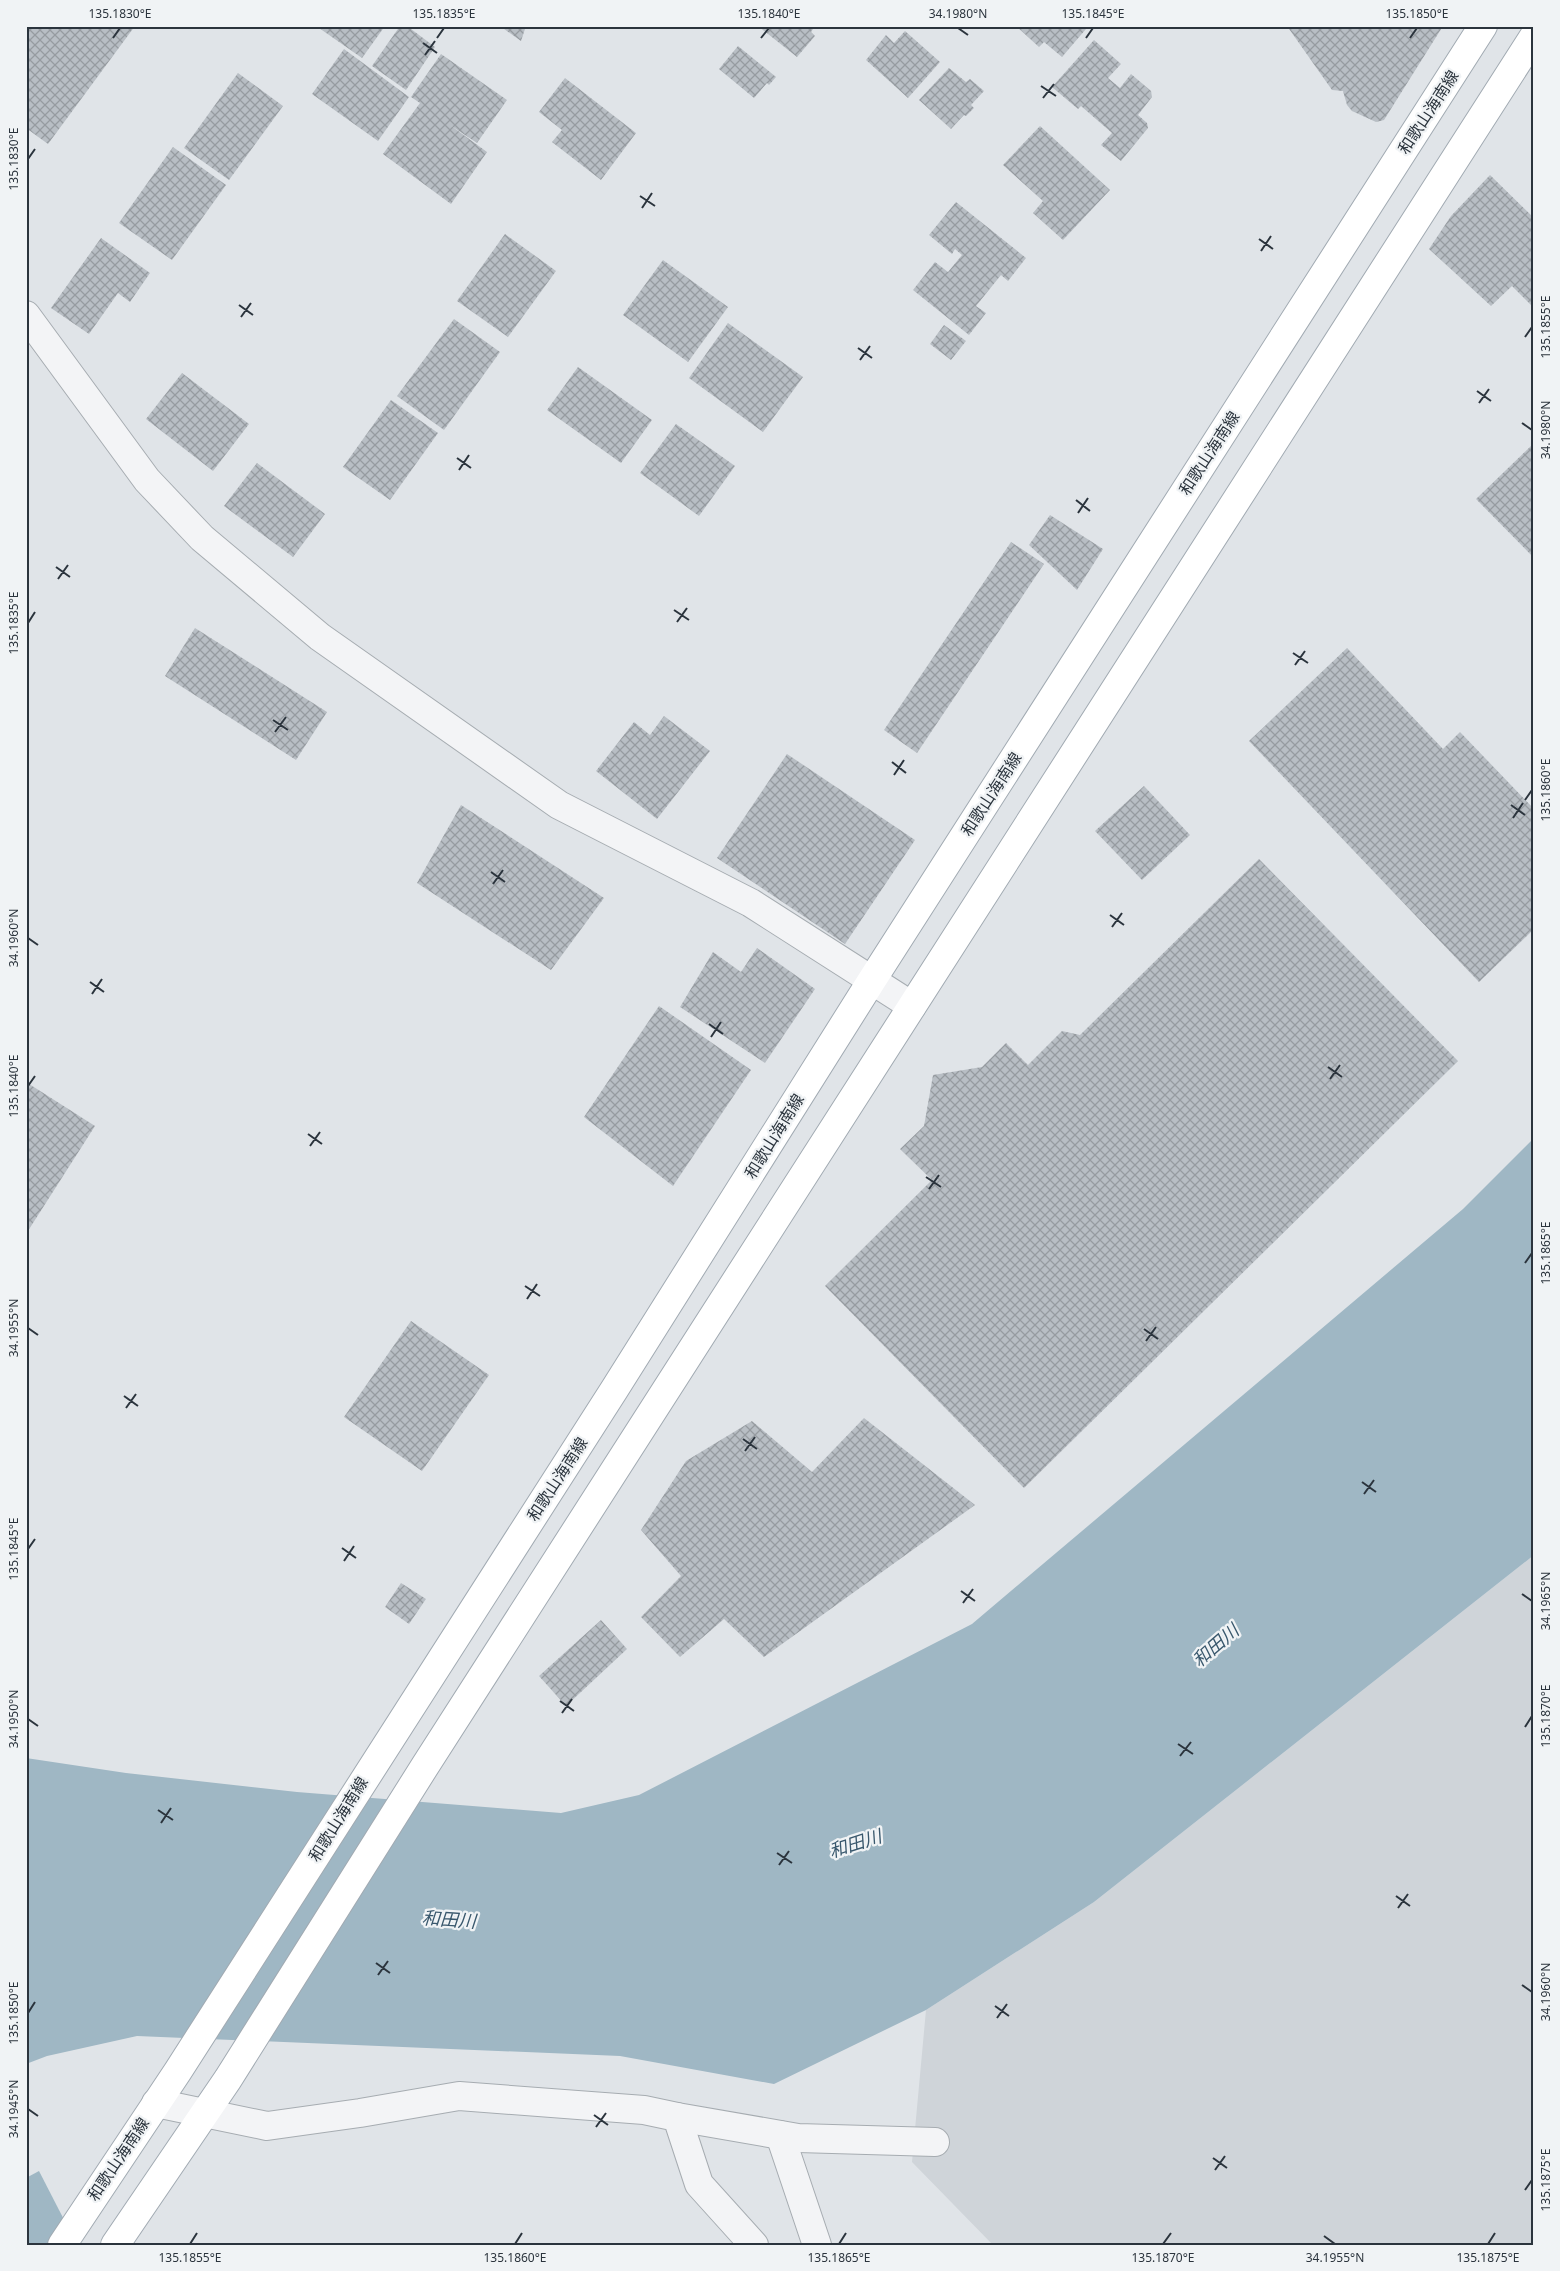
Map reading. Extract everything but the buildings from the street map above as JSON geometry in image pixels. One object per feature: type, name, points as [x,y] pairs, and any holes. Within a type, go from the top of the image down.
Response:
[{"type":"main road","name":"和歌山海南線","points":[[62,2245],[178,2071],[373,1763],[614,1390],[872,980],[1483,26]]},
{"type":"main road","points":[[121,2243],[204,2113],[228,2079],[425,1766],[654,1412],[1534,36]]},
{"type":"street","points":[[26,315],[148,480],[202,538],[320,637],[559,805],[751,903],[912,1006]]},
{"type":"street","points":[[156,2103],[268,2126],[360,2114],[459,2096],[644,2110],[798,2138],[935,2142]]},
{"type":"street","points":[[677,2117],[699,2184],[754,2245]]},
{"type":"street","points":[[780,2135],[817,2245]]},
{"type":"shaded area","points":[[1534,1555],[1534,2245],[993,2245],[912,2162],[926,2010],[1094,1902]]},
{"type":"water","name":"和田川","points":[[1534,1138],[1534,1555],[1094,1902],[926,2010],[774,2084],[620,2056],[137,2036],[47,2056],[26,2064],[26,1758],[126,1773],[297,1792],[561,1813],[639,1795],[972,1624],[1463,1209]]},
{"type":"water","points":[[39,2171],[77,2245],[26,2245],[26,2178]]}]
